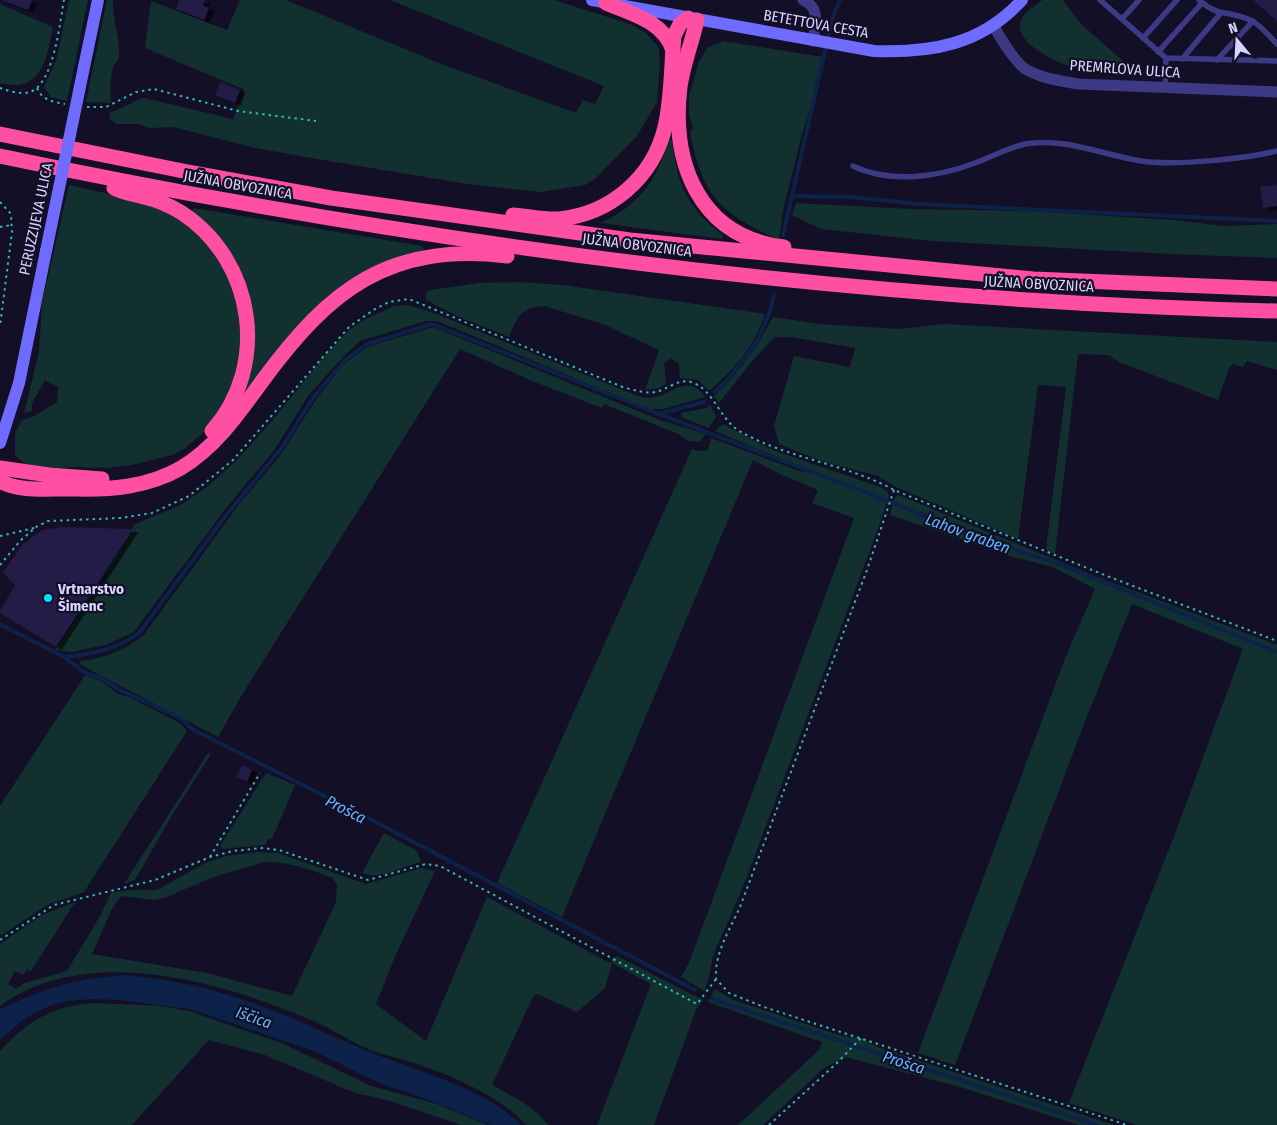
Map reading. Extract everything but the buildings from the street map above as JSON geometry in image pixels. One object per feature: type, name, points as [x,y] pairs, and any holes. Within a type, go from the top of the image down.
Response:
[{"type":"highway","points":[[599,2],[657,26],[668,38],[673,51]]},
{"type":"highway","points":[[450,216],[495,212],[558,219],[592,212],[620,196],[642,175],[658,147],[665,128],[669,103],[676,29],[692,19]]},
{"type":"highway","points":[[692,19],[681,86],[679,127],[681,147],[686,172],[694,189],[723,223],[749,238],[769,245],[984,266],[1033,278]]},
{"type":"highway","name":"JUŽNA OBVOZNICA","points":[[0,134],[232,180],[450,216],[690,247],[1033,278],[1277,289]]},
{"type":"highway","name":"JUŽNA OBVOZNICA","points":[[0,156],[105,178],[289,212],[568,255],[692,270],[984,298],[1277,312]]},
{"type":"highway","points":[[0,468],[91,479],[120,478],[150,471],[184,454],[208,435],[221,420],[239,386],[246,360],[247,317],[241,290],[226,257],[203,230],[182,213],[161,202],[116,190],[105,178]]},
{"type":"highway","points":[[0,481],[8,486],[22,487],[118,488],[153,480],[181,468],[212,445],[290,344],[316,315],[344,292],[384,270],[409,261],[454,253],[486,254],[538,260],[568,255]]},
{"type":"highway","points":[[0,494],[22,487]]},
{"type":"main road","name":"PERUZZIJEVA ULICA","points":[[0,443],[19,383],[98,0]]},
{"type":"main road","name":"BETETTOVA CESTA","points":[[599,2],[874,51],[908,52],[956,43],[994,26],[1022,0]]},
{"type":"street","points":[[803,0],[816,11],[817,41]]},
{"type":"street","name":"PREMRLOVA ULICA","points":[[994,26],[1000,37],[1024,68],[1050,78],[1078,84],[1277,92]]},
{"type":"lane","points":[[1102,0],[1166,58],[1277,61]]},
{"type":"lane","points":[[1122,19],[1139,0]]},
{"type":"lane","points":[[1143,38],[1177,0]]},
{"type":"lane","points":[[1158,52],[1200,2],[1220,14],[1236,14],[1252,21],[1277,44]]},
{"type":"lane","points":[[1182,59],[1220,14]]},
{"type":"lane","points":[[1217,60],[1252,21]]},
{"type":"lane","points":[[1165,88],[1166,58]]},
{"type":"lane","points":[[853,166],[878,175],[924,175],[974,164],[1009,148],[1042,143],[1092,150],[1143,162],[1198,161],[1277,151]]},
{"type":"path","points":[[0,88],[18,93],[30,92],[37,88],[51,61],[64,0]]},
{"type":"path","points":[[37,88],[39,94],[50,101],[65,104]]},
{"type":"path","points":[[84,107],[100,108],[136,92],[154,89],[238,111],[316,121]]},
{"type":"path","points":[[0,202],[11,214],[12,225],[0,326]]},
{"type":"path","points":[[0,227],[12,225]]},
{"type":"path","points":[[0,536],[36,527],[48,521],[121,518],[152,513],[189,496],[233,460],[349,327],[382,306],[409,299],[626,388],[646,393],[658,392],[674,384],[689,381],[700,386],[723,418],[740,432],[804,458],[878,481],[894,490],[1106,576],[1277,641]]},
{"type":"path","points":[[0,940],[54,905],[155,880],[210,857],[262,848],[279,850],[368,880],[426,864],[440,866],[697,1004],[716,980],[716,963],[719,952],[740,907],[888,511],[894,490]]},
{"type":"path","points":[[0,565],[20,541],[36,527]]},
{"type":"path","points":[[210,857],[260,773]]},
{"type":"path","points":[[716,980],[729,993],[1127,1125]]},
{"type":"path","points":[[769,1125],[852,1049],[861,1038]]},
{"type":"green space","points":[[69,0],[88,0],[67,101],[51,97],[44,87],[56,61]]},
{"type":"green space","points":[[107,0],[113,0],[119,47],[118,58],[111,76],[111,103],[86,102]]},
{"type":"green space","points":[[240,0],[286,0],[439,63],[576,113],[583,100],[595,104],[604,86],[390,0],[554,0],[630,24],[646,33],[659,48],[660,63],[657,102],[637,136],[595,179],[585,185],[541,192],[467,184],[323,160],[255,148],[173,127],[149,128],[139,124],[116,124],[110,119],[109,113],[144,98],[233,119],[245,90],[145,48],[151,1],[227,30]]},
{"type":"green space","points":[[1042,0],[1063,0],[1080,23],[1133,70],[1075,68],[1037,50],[1022,35],[1020,27],[1023,16]]},
{"type":"green space","points":[[0,4],[53,27],[45,61],[40,71],[34,78],[25,83],[14,85],[0,83]]},
{"type":"green space","points":[[724,41],[823,57],[821,73],[801,138],[783,211],[779,240],[742,221],[717,200],[708,187],[695,154],[690,132],[693,127],[689,116],[689,96],[698,64],[707,48]]},
{"type":"green space","points":[[669,140],[672,140],[677,169],[686,194],[701,216],[723,235],[722,239],[600,223],[626,208],[645,190],[659,167]]},
{"type":"green space","points":[[69,185],[146,202],[177,218],[198,234],[216,253],[238,297],[242,354],[227,401],[206,430],[184,449],[172,455],[132,465],[107,468],[72,467],[50,469],[25,464],[15,455],[15,434],[21,421],[36,415],[57,402],[58,387],[45,380],[32,403],[32,411],[24,413],[39,352],[42,303]]},
{"type":"green space","points":[[796,203],[912,209],[1030,211],[1174,220],[1223,226],[1277,224],[1277,258],[931,241],[821,229],[792,215]]},
{"type":"green space","points":[[194,208],[422,246],[425,250],[380,266],[243,395],[250,309],[190,212]]},
{"type":"green space","points":[[520,282],[562,285],[765,314],[750,347],[736,365],[709,391],[698,380],[680,378],[679,364],[671,358],[664,363],[666,384],[659,388],[645,390],[659,350],[603,324],[544,306],[536,307],[521,314],[509,337],[459,317],[426,300],[426,293],[430,290],[480,283]]},
{"type":"green space","points":[[408,305],[434,313],[635,395],[652,398],[687,385],[699,390],[705,397],[664,409],[649,409],[437,321],[426,321],[360,341],[308,396],[275,449],[227,507],[133,633],[105,645],[72,652],[55,650],[135,524],[181,505],[208,486],[237,460],[328,352],[349,330],[362,321],[394,306]]},
{"type":"green space","points":[[773,317],[819,324],[900,329],[944,324],[1277,342],[1277,370],[1247,361],[1243,367],[1233,364],[1229,368],[1218,400],[1119,362],[1109,355],[1078,354],[1055,554],[1046,550],[1066,387],[1038,385],[1018,539],[896,487],[878,476],[821,461],[779,444],[774,426],[794,356],[850,367],[855,348],[791,337],[775,337],[753,360],[719,403],[714,396],[747,359]]},
{"type":"green space","points":[[433,327],[660,420],[706,434],[700,442],[688,441],[678,434],[604,404],[602,408],[532,381],[460,349],[243,693],[218,737],[79,664],[81,661],[114,653],[143,636],[240,503],[279,457],[317,398],[344,364],[367,347]]},
{"type":"green space","points":[[710,404],[716,417],[709,428],[683,418],[680,413],[707,408]]},
{"type":"green space","points":[[723,424],[770,449],[880,487],[887,491],[889,496],[746,879],[715,950],[704,991],[681,977],[689,963],[854,518],[812,503],[818,490],[753,460],[562,917],[497,883],[692,449],[697,451],[708,450],[711,438],[802,472],[805,469],[715,431]]},
{"type":"green space","points":[[899,495],[1090,574],[1277,645],[1277,1125],[1137,1125],[1069,1103],[1176,831],[1243,649],[1132,604],[1084,724],[955,1065],[918,1053],[1066,656],[1095,589],[1053,567],[1013,557],[890,515],[894,498]]},
{"type":"green space","points":[[85,675],[101,681],[118,694],[129,697],[180,723],[187,731],[84,892],[49,904],[0,936],[0,806]]},
{"type":"green space","points":[[208,753],[211,754],[171,817],[135,880],[124,884]]},
{"type":"green space","points":[[266,773],[295,785],[272,839],[268,839],[265,845],[223,849],[220,847],[225,838]]},
{"type":"green space","points":[[384,833],[417,851],[421,862],[384,874],[369,875],[362,873]]},
{"type":"green space","points":[[257,852],[278,853],[366,884],[421,868],[435,871],[394,959],[376,1004],[426,1041],[487,897],[606,961],[611,963],[612,959],[617,956],[703,1000],[696,1010],[654,1125],[597,1125],[651,984],[612,963],[605,988],[577,1012],[537,994],[534,995],[492,1085],[528,1106],[548,1125],[526,1125],[513,1112],[497,1101],[459,1080],[374,1051],[318,1023],[282,1008],[242,994],[201,983],[158,975],[116,972],[75,976],[36,986],[0,1006],[0,944],[42,915],[75,902],[31,971],[27,969],[23,975],[15,971],[8,984],[16,989],[24,983],[67,971],[100,916],[111,893],[129,890],[157,890],[205,863],[226,856]],"holes":[[[264,862],[273,862],[317,872],[333,878],[337,885],[336,902],[292,996],[207,973],[92,954],[112,909],[121,896],[154,900],[164,898],[214,877]]]},
{"type":"green space","points":[[715,989],[733,1000],[842,1036],[861,1038],[875,1046],[1114,1125],[1079,1125],[957,1086],[845,1057],[824,1068],[763,1125],[738,1125],[820,1049],[822,1042],[708,1002]]},
{"type":"green space","points":[[94,1003],[161,1006],[189,1011],[284,1044],[371,1086],[437,1104],[488,1125],[461,1125],[387,1100],[355,1093],[265,1055],[209,1040],[132,1125],[0,1125],[0,1051],[21,1031],[42,1016],[66,1007]]},
{"type":"water","name":"Iščica","points":[[125,975],[164,980],[202,988],[259,1005],[362,1049],[452,1083],[490,1102],[521,1125],[490,1125],[437,1103],[377,1082],[316,1052],[190,1009],[119,1000],[91,999],[69,1001],[52,1005],[33,1014],[20,1022],[0,1040],[0,1009],[46,990],[76,982]]},
{"type":"waterway","points":[[783,235],[833,16],[840,0]]},
{"type":"waterway","points":[[793,196],[850,197],[918,204],[1277,221]]},
{"type":"waterway","points":[[715,392],[735,371],[760,335],[771,309],[774,294]]},
{"type":"waterway","points":[[64,657],[113,647],[122,644],[139,633],[227,514],[281,449],[313,398],[345,360],[367,344],[432,324],[659,414],[704,402]]},
{"type":"waterway","name":"Lahov graben","points":[[659,414],[857,489],[982,539],[1059,564],[1277,652]]},
{"type":"waterway","name":"Prošca","points":[[0,624],[64,657],[84,672],[101,678],[120,690],[182,719],[192,729],[364,816],[695,990]]},
{"type":"waterway","name":"Prošca","points":[[712,999],[1097,1125]]},
{"type":"place","name":"Vrtnarstvo Šimenc","points":[[48,598]]}]
